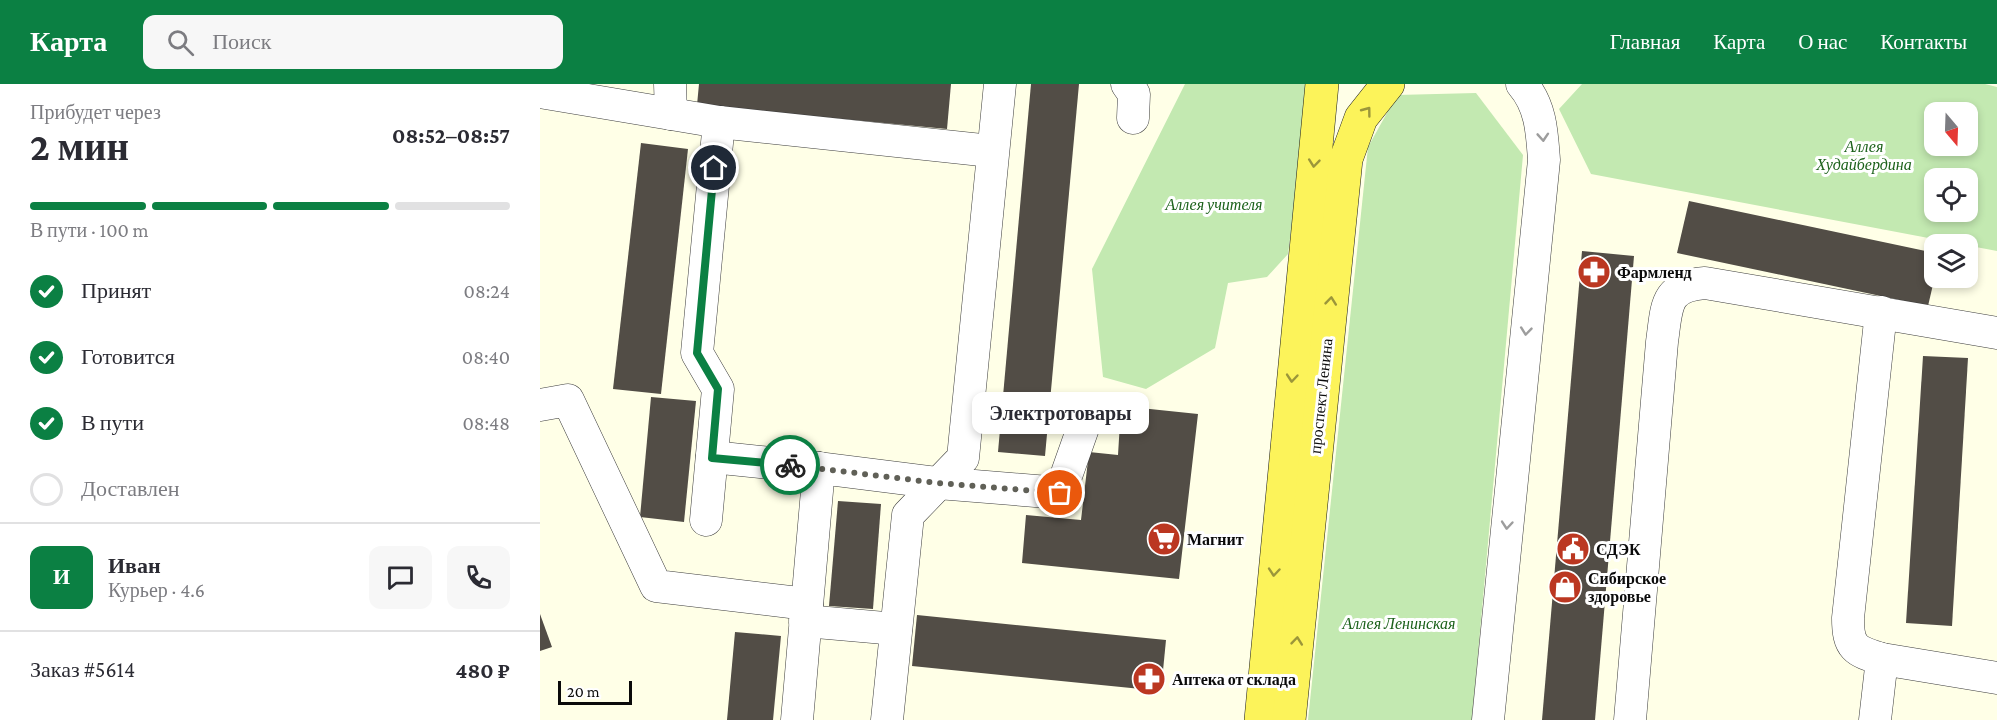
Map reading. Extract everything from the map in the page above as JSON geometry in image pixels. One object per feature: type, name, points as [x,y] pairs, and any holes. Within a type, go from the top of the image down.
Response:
[{"type":"main road","name":"проспект Ленина","points":[[1261,720],[1322,84]]},
{"type":"main road","name":"проспект Ленина","points":[[1289,720],[1346,159],[1361,118],[1388,84]]},
{"type":"lane","points":[[886,720],[908,515],[963,458],[991,151],[1000,84]]},
{"type":"lane","points":[[1127,84],[1134,94],[1133,118]]},
{"type":"lane","points":[[1488,720],[1544,160],[1541,121],[1530,93],[1522,84]]},
{"type":"lane","points":[[540,92],[670,99],[719,122],[991,151]]},
{"type":"lane","points":[[706,520],[718,389],[697,353],[719,122]]},
{"type":"lane","points":[[1630,720],[1662,342],[1667,304],[1673,293],[1688,285],[1705,283],[1997,333]]},
{"type":"lane","points":[[1881,312],[1848,635],[1852,646],[1861,653],[1882,659],[1997,678]]},
{"type":"lane","points":[[540,405],[568,400],[657,586],[896,629]]},
{"type":"lane","points":[[712,458],[819,468],[938,483],[1060,493],[1089,411]]},
{"type":"lane","points":[[797,720],[819,468]]},
{"type":"lane","points":[[1875,720],[1882,659]]},
{"type":"green space","name":"Аллея учителя","points":[[1185,84],[1310,84],[1288,254],[1267,277],[1228,283],[1215,348],[1146,389],[1103,377],[1092,269]]},
{"type":"green space","name":"Аллея Худайбердина","points":[[1582,84],[1985,84],[1997,87],[1997,251],[1978,247],[1978,234],[1924,234],[1924,237],[1591,174],[1559,109]]},
{"type":"green space","name":"Аллея Ленинская","points":[[1476,93],[1523,155],[1472,720],[1308,720],[1368,147],[1397,95]]},
{"type":"building","points":[[699,84],[951,84],[947,129],[697,105]]},
{"type":"building","points":[[1031,84],[1079,84],[1045,456],[998,452]]},
{"type":"building","points":[[641,143],[688,149],[661,394],[613,389]]},
{"type":"building","points":[[1689,201],[1924,251],[1924,288],[1932,288],[1928,306],[1677,253]]},
{"type":"building","points":[[1582,251],[1634,256],[1595,720],[1542,720]]},
{"type":"building","points":[[1923,356],[1968,358],[1952,626],[1906,623]]},
{"type":"building","points":[[651,397],[696,401],[684,522],[640,517]]},
{"type":"building","points":[[1121,406],[1198,414],[1179,579],[1022,563],[1026,515],[1081,520],[1089,452],[1118,455]]},
{"type":"building","points":[[838,501],[881,504],[873,609],[829,606]]},
{"type":"building","points":[[540,614],[552,647],[540,651]]},
{"type":"building","points":[[917,615],[1166,640],[1161,691],[912,666]]},
{"type":"building","points":[[735,632],[781,636],[773,720],[727,720]]},
{"type":"way so far","points":[[790,465],[938,483],[1060,493]]},
{"type":"place","name":"Фармленд","points":[[1594,272]]},
{"type":"place","name":"Электротовары","points":[[1060,493]]},
{"type":"place","name":"Магнит","points":[[1164,539]]},
{"type":"place","name":"СДЭК","points":[[1573,549]]},
{"type":"place","name":"Сибирское здоровье","points":[[1565,587]]},
{"type":"place","name":"Аптека от склада","points":[[1149,679]]},
{"type":"route","points":[[714,168],[697,353],[718,389],[712,458],[790,465]]}]
